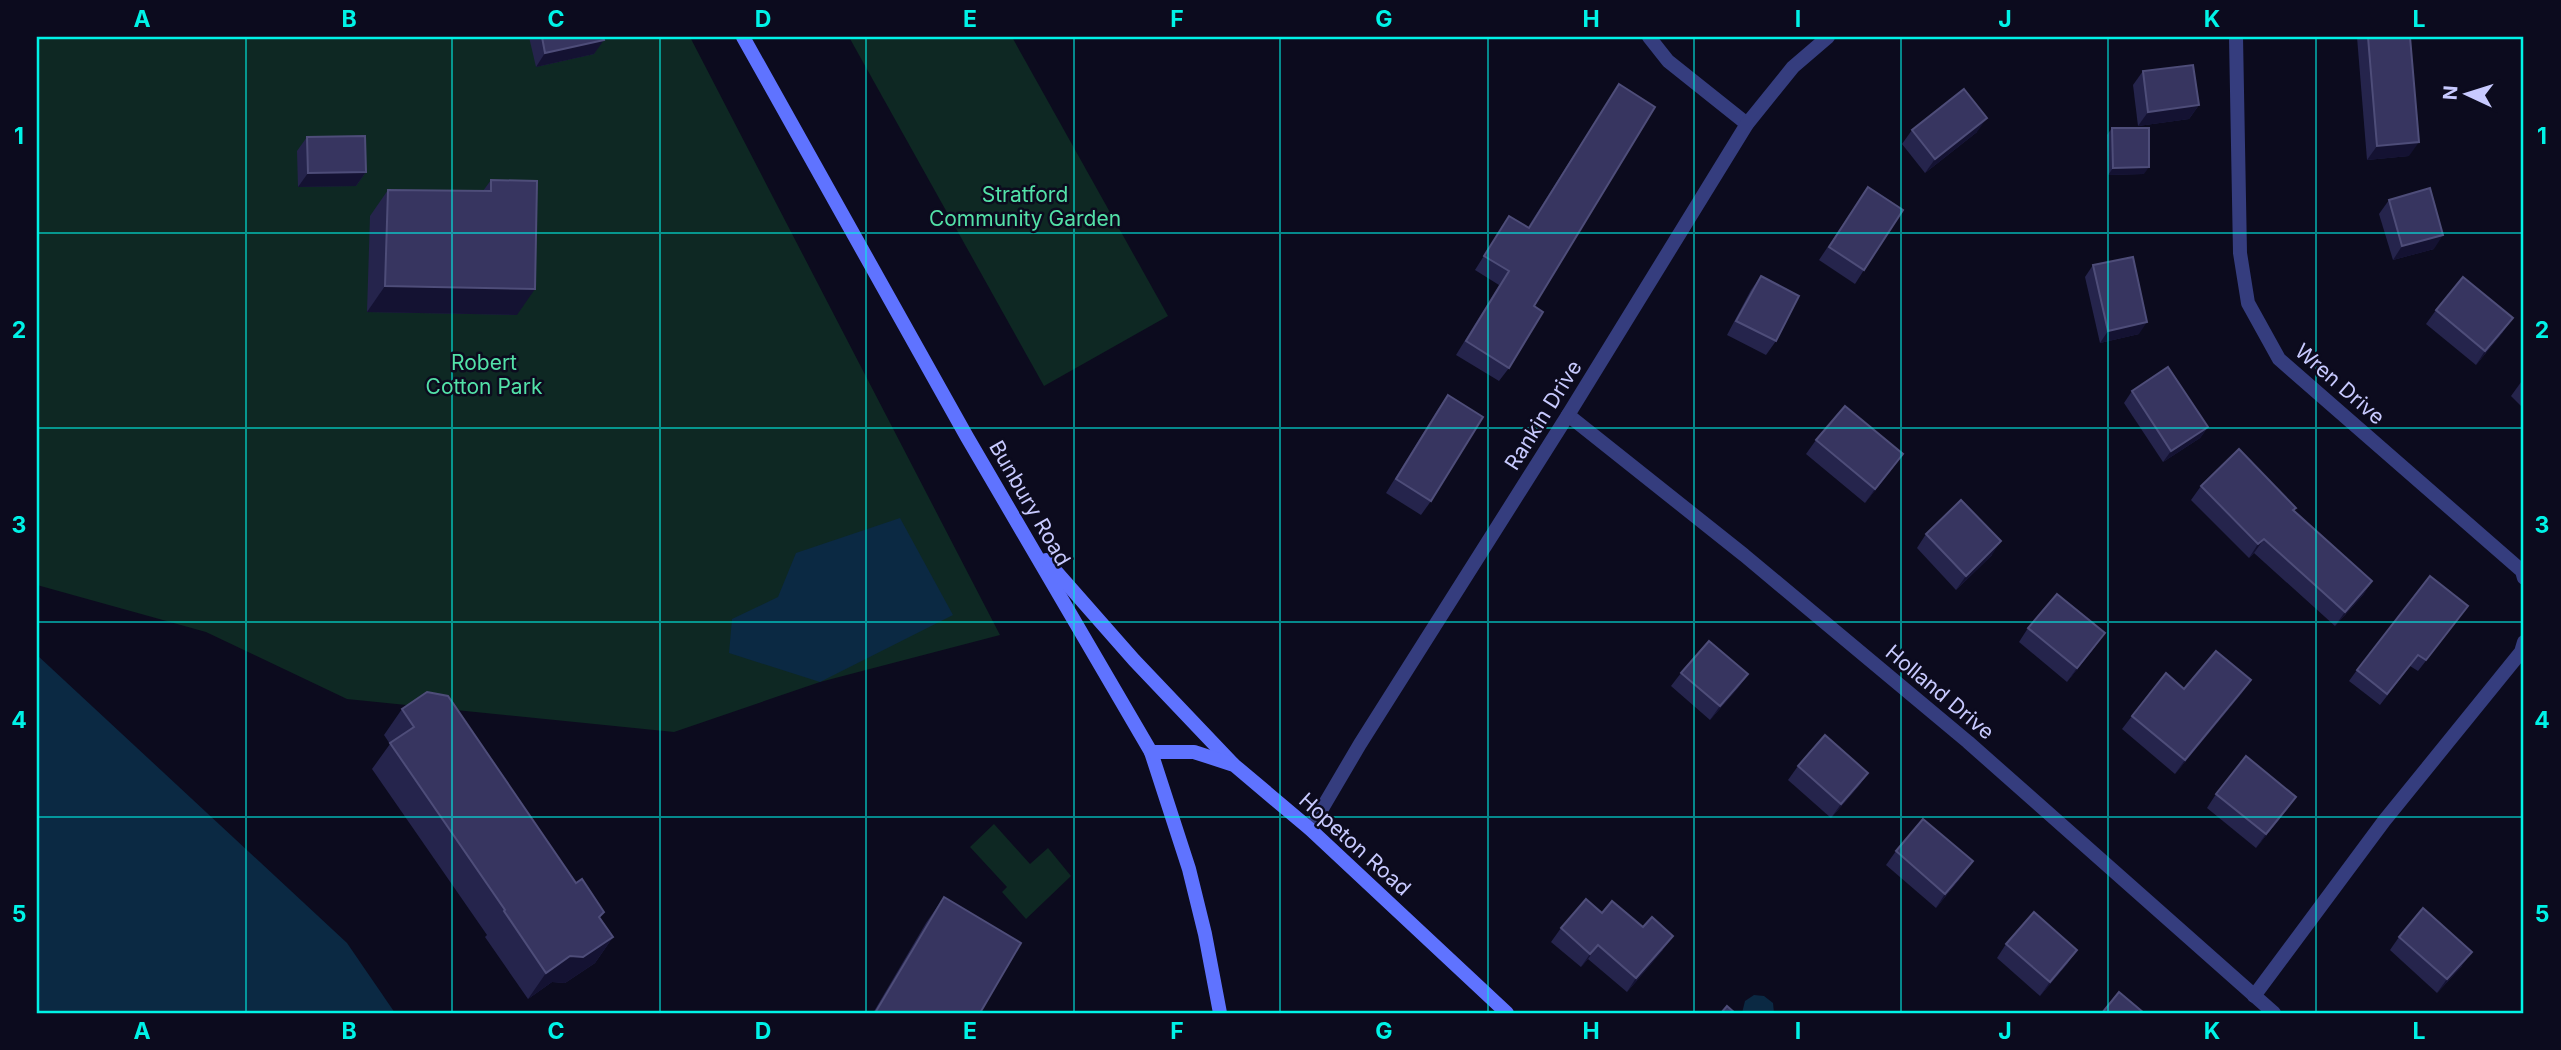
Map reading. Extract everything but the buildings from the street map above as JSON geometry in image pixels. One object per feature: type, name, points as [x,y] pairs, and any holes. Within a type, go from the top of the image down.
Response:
[{"type":"main road","name":"Bunbury Road","points":[[743,37],[967,437],[1151,751],[1189,869],[1205,933],[1220,1013]]},
{"type":"main road","points":[[1023,533],[1134,660],[1234,765]]},
{"type":"main road","name":"Hopeton Road","points":[[1151,751],[1194,752],[1234,765],[1310,829],[1507,1013]]},
{"type":"street","points":[[1649,37],[1668,61],[1747,124]]},
{"type":"street","name":"Rankin Drive","points":[[1310,829],[1360,744],[1568,415],[1747,124],[1794,67],[1829,37]]},
{"type":"street","name":"Wren Drive","points":[[2236,37],[2240,253],[2248,303],[2279,359],[2522,571],[2524,578]]},
{"type":"street","name":"Holland Drive","points":[[1568,415],[1744,555],[1968,742],[2274,1013]]},
{"type":"street","points":[[2254,996],[2384,821],[2521,652],[2524,642]]},
{"type":"green space","name":"Robert Cotton Park","points":[[37,37],[690,37],[1000,635],[820,682],[674,732],[347,699],[206,632],[37,585]]},
{"type":"green space","name":"Stratford Community Garden","points":[[849,37],[1012,37],[1168,316],[1044,386]]},
{"type":"green space","points":[[994,824],[1030,864],[1048,848],[1071,876],[1026,919],[1002,892],[1007,887],[970,847]]},
{"type":"water","points":[[900,518],[953,615],[820,682],[729,653],[732,619],[778,597],[796,553]]},
{"type":"water","points":[[37,655],[347,943],[395,1013],[37,1013]]},
{"type":"water","points":[[1754,995],[1764,996],[1773,1003],[1774,1013],[1742,1013],[1745,1001]]}]
